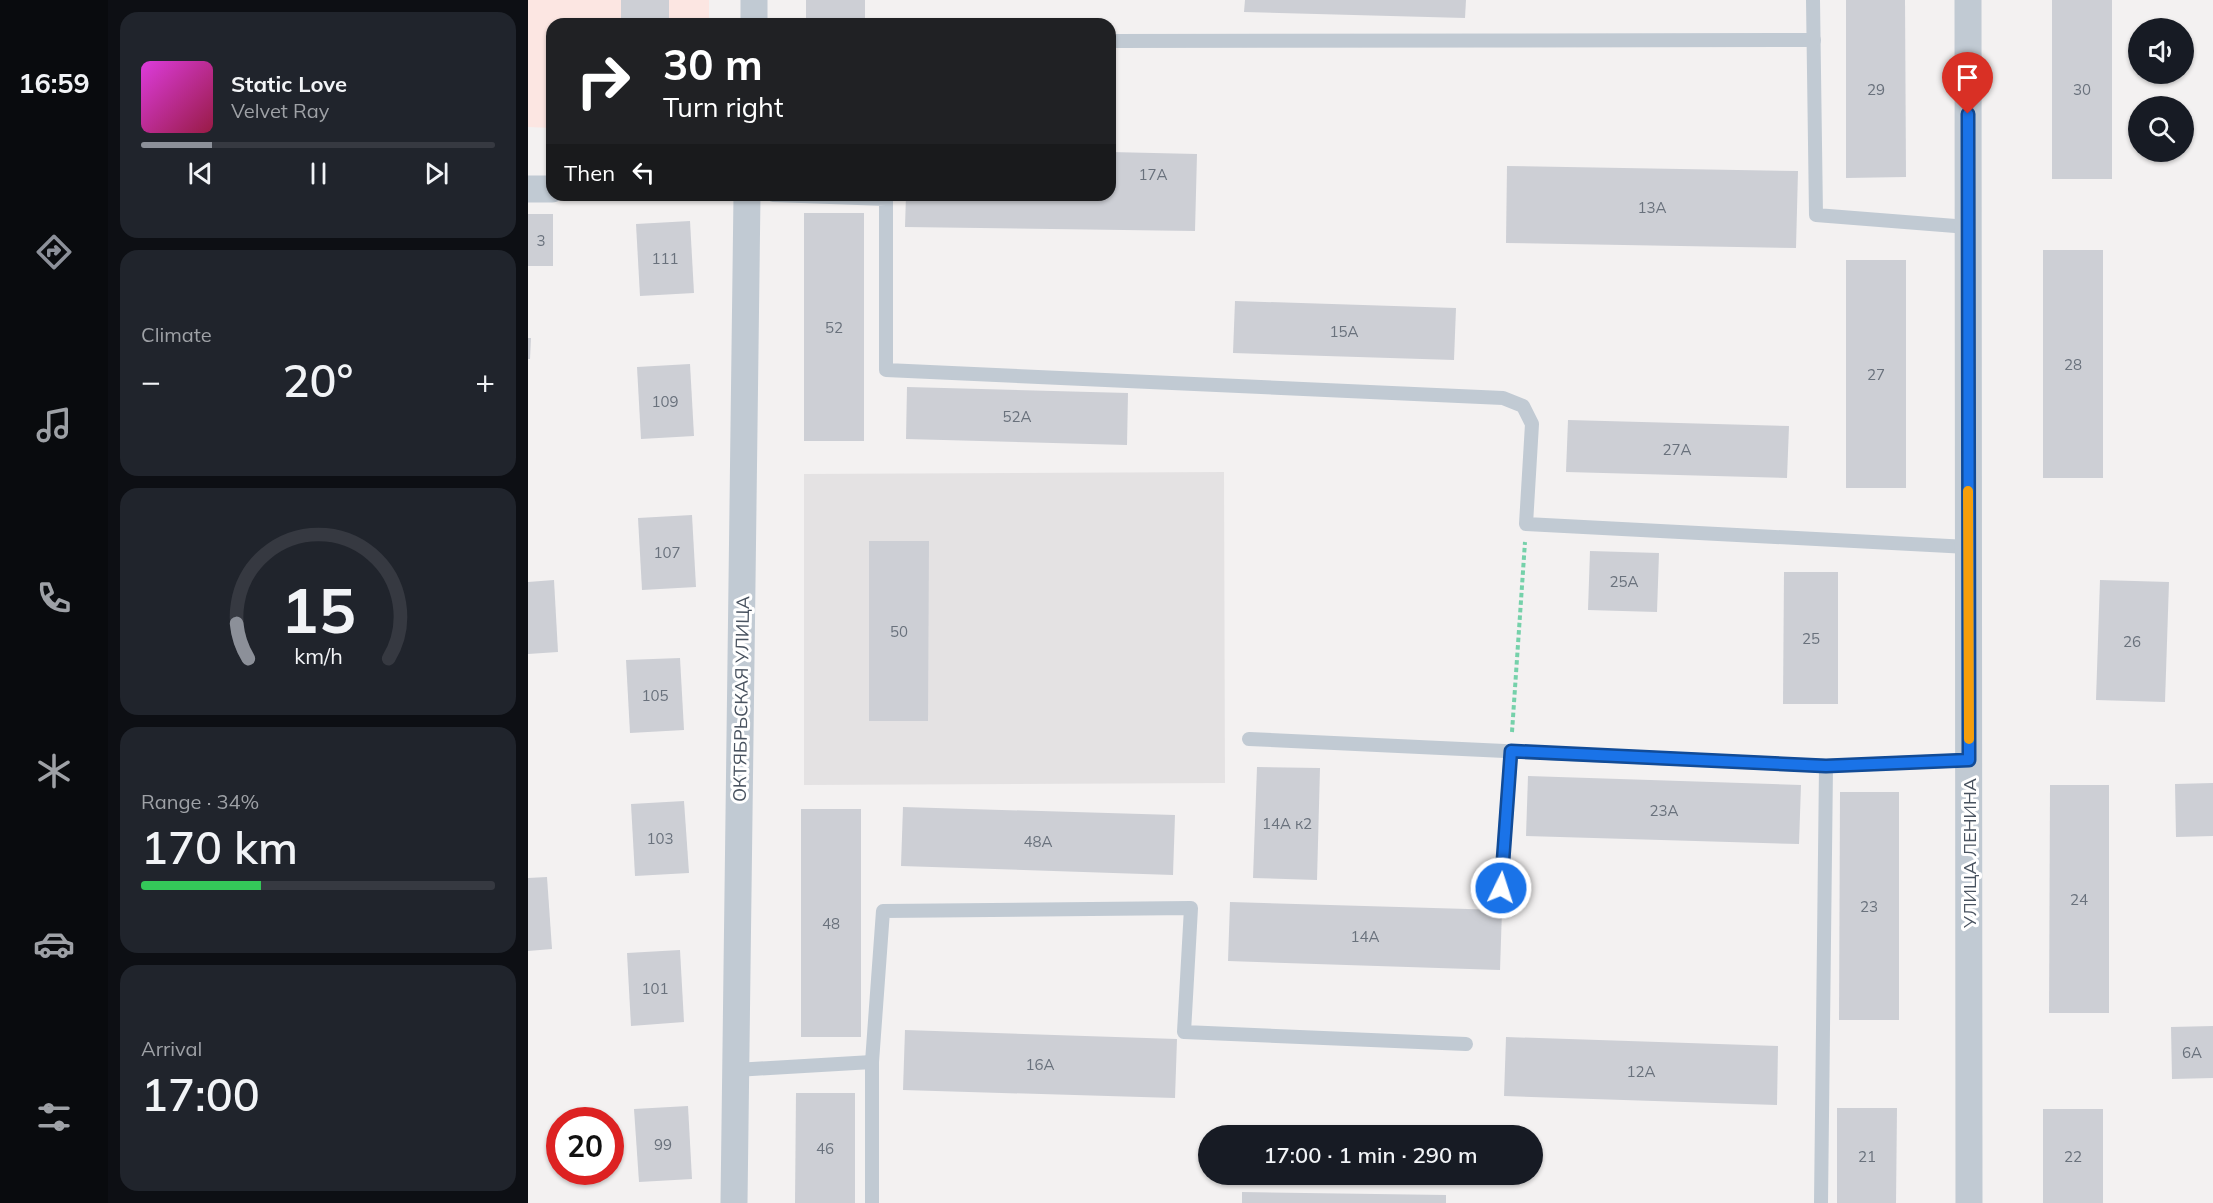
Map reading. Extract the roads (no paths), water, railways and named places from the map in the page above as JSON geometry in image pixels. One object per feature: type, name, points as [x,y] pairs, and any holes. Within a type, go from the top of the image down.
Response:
[{"type":"street","points":[[753,18],[754,0]]},
{"type":"street","name":"УЛИЦА ЛЕНИНА","points":[[1968,0],[1969,1203]]},
{"type":"street","points":[[528,189],[546,189]]},
{"type":"street","name":"ОКТЯБРЬСКАЯ УЛИЦА","points":[[734,1203],[747,201]]},
{"type":"lane","points":[[1813,0],[1816,215],[1968,227]]},
{"type":"lane","points":[[1116,41],[1814,40]]},
{"type":"lane","points":[[886,201],[886,370],[1503,398],[1522,406],[1532,424],[1526,524],[1968,547]]},
{"type":"lane","points":[[1249,739],[1826,766],[1969,760]]},
{"type":"lane","points":[[1501,888],[1511,751]]},
{"type":"lane","points":[[1821,1203],[1826,766]]},
{"type":"lane","points":[[872,1203],[872,1062],[883,911],[1191,908],[1184,1032],[1467,1044]]},
{"type":"lane","points":[[736,1070],[872,1062]]}]
